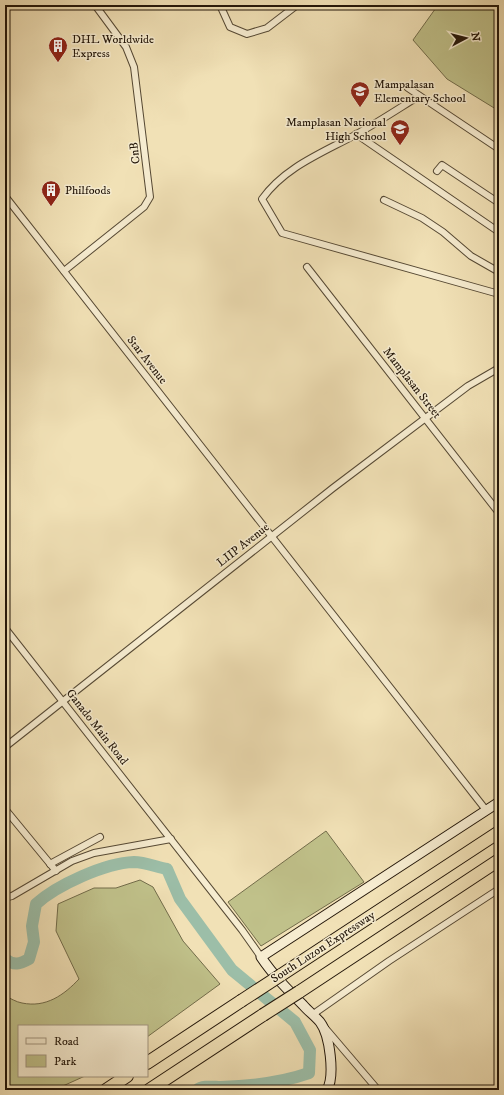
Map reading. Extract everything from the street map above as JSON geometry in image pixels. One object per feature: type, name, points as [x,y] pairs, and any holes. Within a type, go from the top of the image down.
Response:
[{"type":"highway","name":"South Luzon Expressway","points":[[148,1062],[499,832]]},
{"type":"highway","name":"South Luzon Expressway","points":[[149,1090],[499,860]]},
{"type":"highway","points":[[106,1090],[126,1077]]},
{"type":"street","name":"CnB","points":[[64,271],[144,207],[150,196],[134,67],[126,47],[95,5]]},
{"type":"street","points":[[220,5],[230,27],[247,34],[266,28],[297,5]]},
{"type":"street","points":[[408,88],[499,149]]},
{"type":"street","points":[[419,96],[356,134],[301,163],[288,173],[262,199],[282,233],[499,294]]},
{"type":"street","points":[[356,134],[499,232]]},
{"type":"street","points":[[437,171],[442,165],[499,203]]},
{"type":"street","name":"Star Avenue","points":[[6,200],[64,271],[486,810]]},
{"type":"street","points":[[384,200],[422,218],[443,232],[472,256],[499,272]]},
{"type":"street","name":"Mamplasan Street","points":[[307,267],[499,513]]},
{"type":"street","name":"LIIP Avenue","points":[[5,747],[272,536],[468,386],[499,368]]},
{"type":"street","name":"Ganado Main Road","points":[[5,628],[242,930],[261,957]]},
{"type":"street","points":[[378,1090],[321,1023],[270,970],[261,957],[499,802]]},
{"type":"street","points":[[5,809],[56,871]]},
{"type":"street","points":[[50,864],[100,836]]},
{"type":"street","points":[[5,898],[12,896],[72,861],[94,853],[171,839]]},
{"type":"street","points":[[312,1015],[389,961],[499,889]]},
{"type":"street","points":[[321,1023],[326,1037],[332,1072],[331,1082],[327,1090]]},
{"type":"green space","points":[[438,5],[499,5],[499,111],[447,79],[413,40]]},
{"type":"green space","points":[[326,831],[364,882],[261,946],[228,902]]},
{"type":"green space","points":[[140,880],[153,887],[183,941],[220,984],[148,1036],[148,1025],[18,1025],[18,1077],[83,1077],[54,1090],[5,1090],[5,996],[22,1003],[39,1004],[61,995],[79,979],[56,931],[58,904],[94,888],[116,888]]},
{"type":"waterway","points":[[5,959],[11,963],[17,964],[29,959],[34,942],[32,926],[36,904],[56,890],[82,876],[122,863],[138,862],[167,869],[180,899],[232,970],[295,1022],[310,1050],[309,1073],[288,1079],[254,1085],[205,1087],[197,1090]]},
{"type":"place","name":"DHL Worldwide Express","points":[[58,63]]},
{"type":"place","name":"Mampalasan Elementary School","points":[[360,108]]},
{"type":"place","name":"Mamplasan National High School","points":[[400,146]]},
{"type":"place","name":"Philfoods","points":[[51,207]]}]
